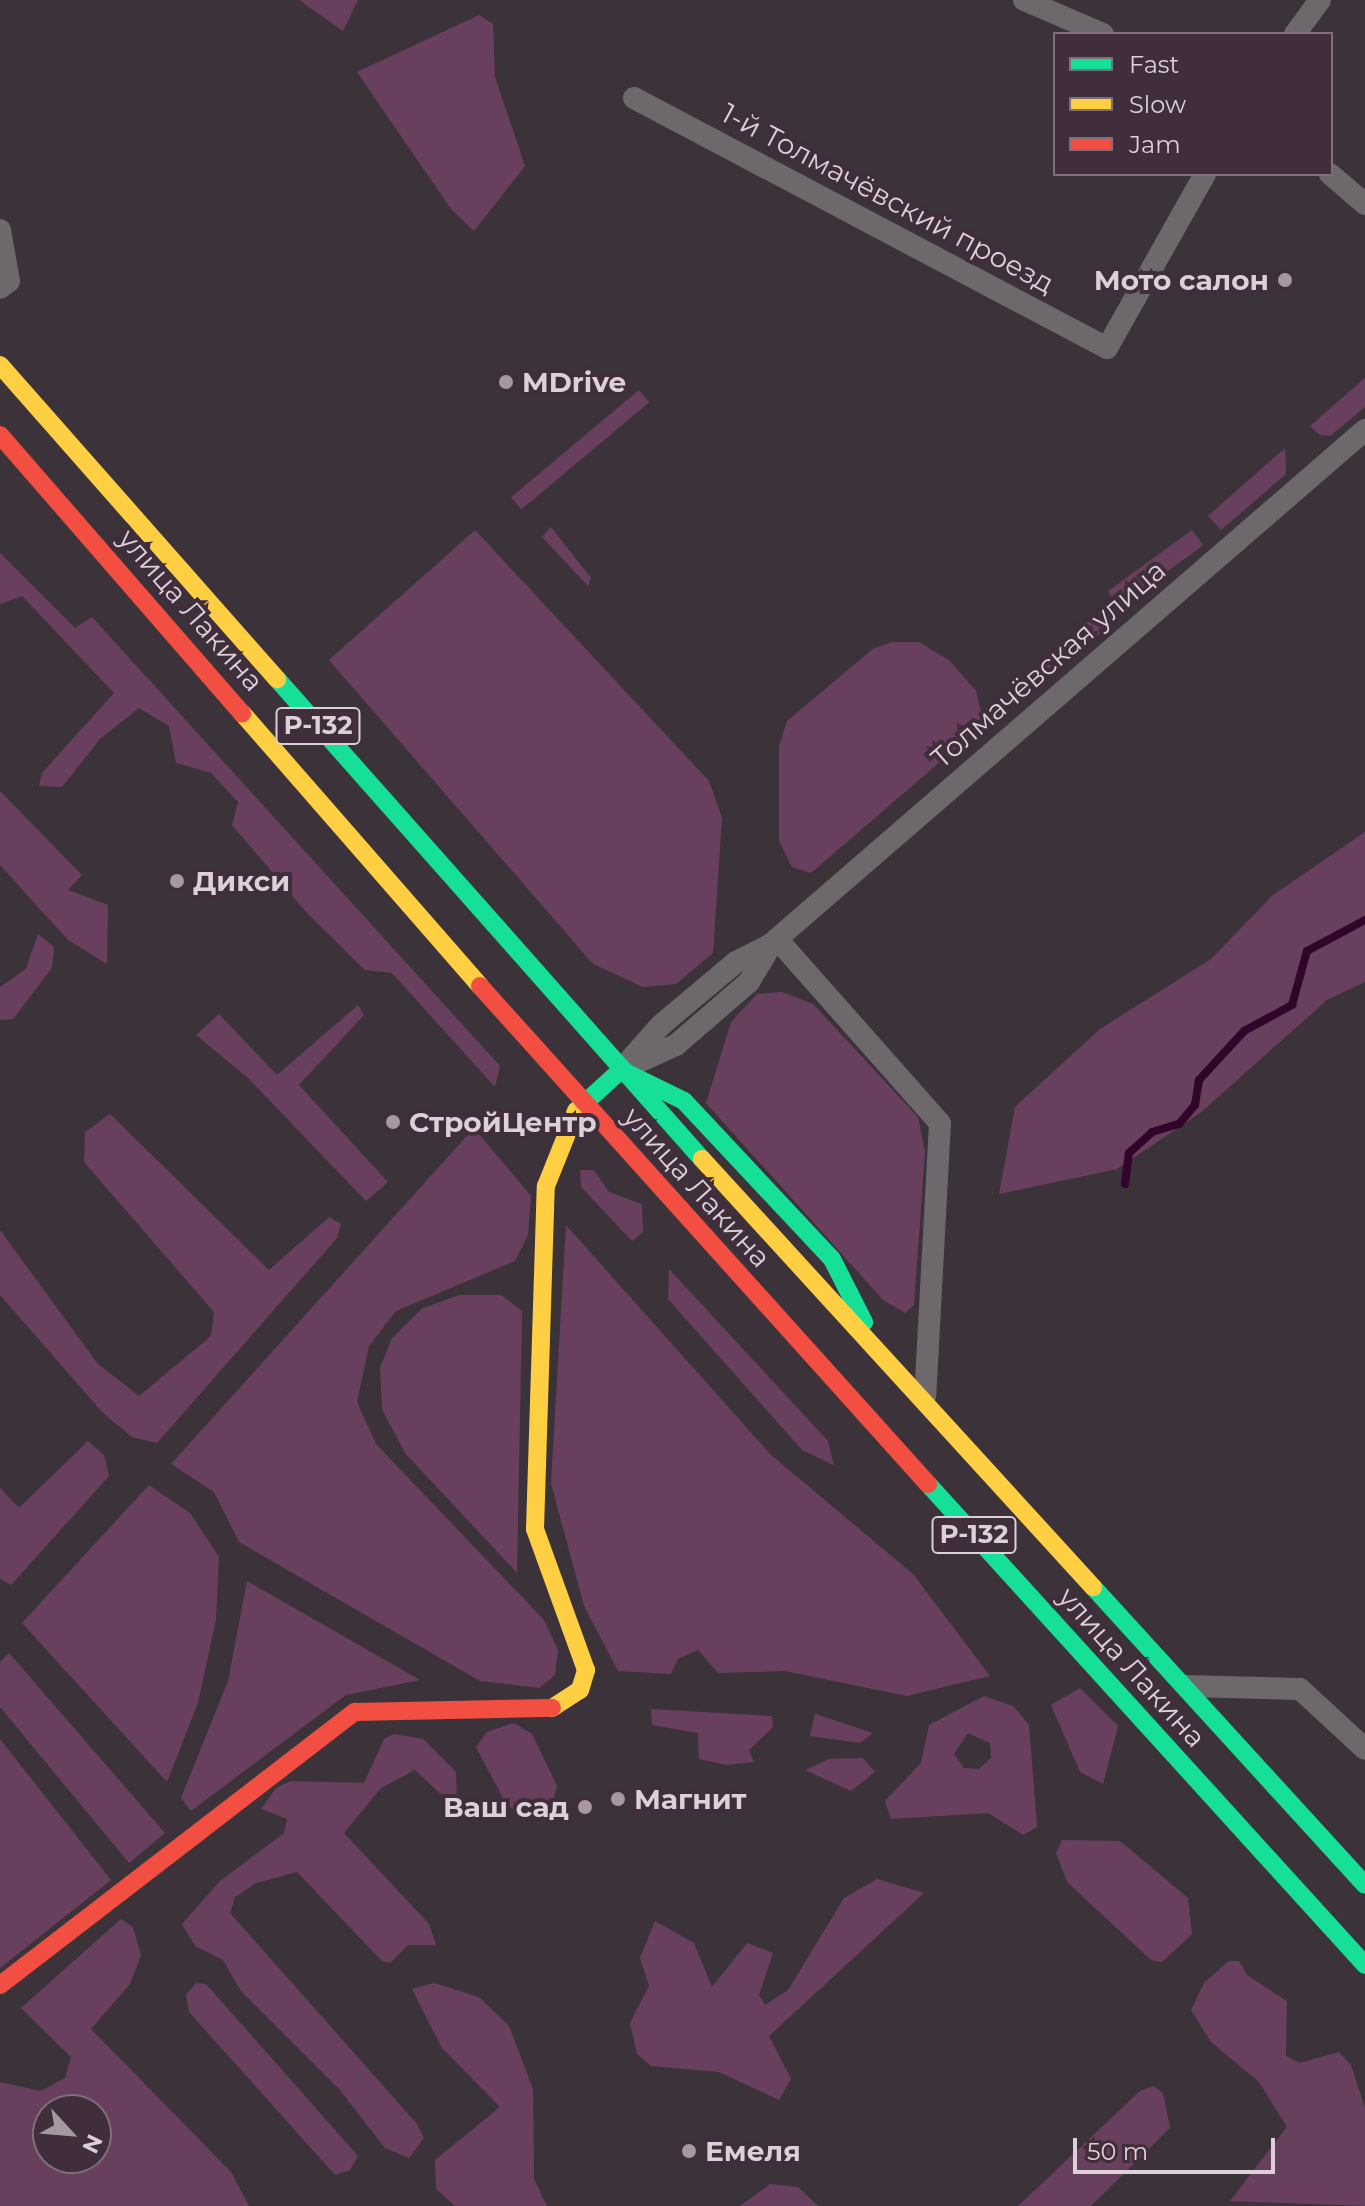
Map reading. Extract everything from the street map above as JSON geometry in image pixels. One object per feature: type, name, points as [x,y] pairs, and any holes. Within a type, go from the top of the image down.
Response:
[{"type":"main road","name":"улица Лакина","points":[[0,365],[621,1070],[925,1396],[1365,1885]]},
{"type":"main road","name":"улица Лакина","points":[[0,435],[584,1105],[1365,1965]]},
{"type":"main road","points":[[0,1985],[355,1712],[439,1705],[545,1712],[566,1706],[580,1690],[586,1670],[535,1529],[546,1186],[553,1149],[584,1105],[621,1070]]},
{"type":"street","points":[[1024,0],[1098,32]]},
{"type":"street","points":[[1296,32],[1320,0]]},
{"type":"street","name":"1-й Толмачёвский проезд","points":[[634,98],[1107,348],[1204,176]]},
{"type":"street","points":[[1332,176],[1365,204]]},
{"type":"street","points":[[0,230],[9,281],[0,288]]},
{"type":"street","name":"Толмачёвская улица","points":[[621,1070],[725,971],[774,941],[1365,430]]},
{"type":"street","points":[[774,941],[940,1123],[925,1396]]},
{"type":"street","points":[[1186,1686],[1300,1689],[1365,1749]]},
{"type":"shaded area","points":[[299,0],[358,0],[343,31]]},
{"type":"shaded area","points":[[479,15],[493,24],[495,77],[525,166],[474,231],[451,209],[357,72]]},
{"type":"shaded area","points":[[1365,378],[1365,407],[1330,436],[1320,435],[1310,426]]},
{"type":"shaded area","points":[[639,390],[649,402],[521,510],[511,497]]},
{"type":"shaded area","points":[[1285,448],[1286,474],[1221,530],[1208,516]]},
{"type":"shaded area","points":[[551,527],[591,578],[588,586],[542,537]]},
{"type":"shaded area","points":[[475,530],[709,781],[722,818],[713,953],[676,984],[643,987],[593,964],[329,660]]},
{"type":"shaded area","points":[[1192,530],[1203,545],[1119,607],[1108,591]]},
{"type":"shaded area","points":[[0,553],[75,628],[92,617],[500,1066],[495,1087],[392,973],[365,970],[306,912],[232,825],[238,802],[211,773],[176,763],[169,726],[139,708],[100,739],[62,787],[39,786],[42,773],[114,693],[22,596],[0,604]]},
{"type":"shaded area","points":[[1093,617],[1104,630],[1040,681],[1019,682]]},
{"type":"shaded area","points":[[893,642],[919,642],[950,661],[976,691],[984,724],[811,873],[792,867],[779,841],[779,746],[787,721],[874,648]]},
{"type":"shaded area","points":[[0,791],[82,875],[68,890],[108,905],[107,964],[68,940],[0,865]]},
{"type":"shaded area","points":[[1365,832],[1365,982],[1327,1000],[1200,1113],[1117,1169],[999,1194],[1015,1107],[1100,1029],[1211,959],[1273,895]]},
{"type":"shaded area","points":[[38,934],[54,947],[52,968],[13,1019],[0,1020],[0,987],[26,969]]},
{"type":"shaded area","points":[[782,992],[813,1004],[918,1117],[925,1152],[914,1305],[905,1313],[883,1300],[706,1103],[731,1022],[757,994]]},
{"type":"shaded area","points":[[358,1005],[364,1015],[299,1085],[388,1182],[366,1201],[248,1078],[196,1035],[219,1014],[277,1075]]},
{"type":"shaded area","points":[[110,1114],[269,1270],[329,1217],[341,1224],[337,1238],[157,1443],[132,1437],[103,1413],[0,1295],[0,1230],[98,1364],[139,1396],[211,1336],[214,1312],[84,1162],[85,1132]]},
{"type":"shaded area","points":[[474,1128],[531,1196],[528,1235],[515,1261],[396,1311],[369,1346],[357,1402],[376,1444],[544,1620],[558,1650],[555,1675],[539,1688],[480,1681],[239,1542],[214,1492],[171,1464]]},
{"type":"shaded area","points":[[580,1170],[594,1170],[609,1192],[642,1204],[643,1232],[632,1241],[581,1187]]},
{"type":"shaded area","points":[[566,1225],[770,1454],[913,1574],[990,1676],[907,1696],[785,1671],[718,1673],[698,1650],[678,1659],[671,1674],[618,1671],[584,1606],[551,1483]]},
{"type":"shaded area","points":[[669,1269],[828,1441],[834,1465],[802,1450],[668,1299]]},
{"type":"shaded area","points":[[459,1295],[501,1295],[522,1311],[517,1573],[405,1453],[382,1409],[380,1368],[392,1338],[423,1308]]},
{"type":"shaded area","points":[[88,1441],[104,1455],[109,1476],[11,1585],[0,1579],[0,1488],[19,1508]]},
{"type":"shaded area","points":[[149,1485],[190,1513],[219,1557],[216,1619],[198,1703],[167,1782],[22,1623]]},
{"type":"shaded area","points":[[247,1581],[420,1680],[346,1695],[191,1811],[181,1798],[228,1681]]},
{"type":"shaded area","points":[[9,1653],[165,1833],[129,1863],[0,1707],[0,1662]]},
{"type":"shaded area","points":[[1080,1688],[1118,1726],[1103,1784],[1080,1772],[1051,1705]]},
{"type":"shaded area","points":[[984,1696],[1013,1706],[1029,1725],[1037,1827],[1023,1835],[988,1813],[891,1819],[885,1801],[921,1763],[929,1725]],"holes":[[[968,1733],[990,1743],[991,1758],[979,1769],[964,1768],[954,1754]]]},
{"type":"shaded area","points":[[651,1709],[772,1716],[773,1727],[749,1750],[754,1762],[726,1765],[699,1759],[698,1733],[652,1725]]},
{"type":"shaded area","points":[[815,1714],[873,1733],[860,1743],[810,1736]]},
{"type":"shaded area","points":[[514,1723],[532,1734],[557,1786],[550,1811],[525,1819],[506,1804],[476,1747],[487,1732]]},
{"type":"shaded area","points":[[394,1734],[423,1739],[456,1772],[457,1809],[415,1770],[381,1788],[344,1833],[429,1924],[436,1945],[408,1945],[390,1963],[382,1961],[297,1872],[256,1883],[235,1897],[230,1913],[417,2124],[424,2138],[409,2158],[385,2148],[339,2089],[241,1991],[223,1960],[195,1946],[182,1924],[220,1881],[284,1833],[287,1819],[261,1809],[276,1788],[291,1781],[364,1783],[384,1739]]},
{"type":"shaded area","points":[[0,1739],[111,1880],[0,1968]]},
{"type":"shaded area","points":[[863,1758],[875,1772],[851,1791],[805,1770],[829,1759]]},
{"type":"shaded area","points":[[1062,1840],[1120,1841],[1188,1898],[1192,1934],[1162,1962],[1151,1960],[1067,1882],[1056,1853]]},
{"type":"shaded area","points":[[877,1879],[924,1893],[769,2036],[791,2079],[779,2100],[719,2072],[651,2066],[637,2054],[630,2023],[649,1986],[640,1958],[655,1921],[694,1943],[712,1987],[747,1943],[773,1953],[759,1995],[765,2005],[788,1990],[844,1898]]},
{"type":"shaded area","points":[[121,1919],[133,1927],[141,1955],[130,1984],[91,2029],[231,2172],[249,2206],[0,2206],[0,2082],[41,2091],[65,2078],[71,2057],[21,2008]]},
{"type":"shaded area","points":[[1229,1961],[1239,1961],[1247,1975],[1287,2001],[1286,2056],[1300,2063],[1339,2052],[1351,2065],[1365,2108],[1365,2206],[1230,2201],[1287,2127],[1259,2082],[1211,2042],[1191,2010],[1204,1983]]},
{"type":"shaded area","points":[[196,1983],[206,1984],[358,2156],[350,2170],[335,2175],[189,2012],[186,1995]]},
{"type":"shaded area","points":[[434,1983],[479,1997],[509,2026],[533,2089],[534,2179],[547,2206],[455,2206],[436,2189],[435,2160],[500,2107],[442,2048],[412,1989]]},
{"type":"shaded area","points":[[1154,2086],[1163,2093],[1170,2128],[1091,2206],[1018,2206],[1140,2091]]},
{"type":"shaded area","points":[[770,2184],[798,2187],[818,2206],[740,2206]]},
{"type":"waterway","points":[[1125,1184],[1129,1153],[1152,1132],[1179,1124],[1195,1105],[1199,1080],[1244,1031],[1292,1005],[1307,951],[1365,920]]},
{"type":"traffic: fast","points":[[277,679],[702,1159]]},
{"type":"traffic: fast","points":[[576,1111],[621,1070],[684,1101],[832,1259],[864,1322]]},
{"type":"traffic: fast","points":[[928,1484],[1365,1965]]},
{"type":"traffic: fast","points":[[1093,1587],[1365,1885]]},
{"type":"traffic: slow","points":[[0,365],[277,679]]},
{"type":"traffic: slow","points":[[242,713],[480,986]]},
{"type":"traffic: slow","points":[[552,1708],[580,1690],[586,1670],[535,1529],[546,1186],[576,1111]]},
{"type":"traffic: slow","points":[[702,1159],[1093,1587]]},
{"type":"traffic: jam","points":[[0,435],[242,713]]},
{"type":"traffic: jam","points":[[480,986],[928,1484]]},
{"type":"traffic: jam","points":[[0,1985],[355,1712],[552,1708]]},
{"type":"place","name":"Мото салон","points":[[1285,280]]},
{"type":"place","name":"MDrive","points":[[506,382]]},
{"type":"place","name":"Дикси","points":[[177,881]]},
{"type":"place","name":"СтройЦентр","points":[[393,1122]]},
{"type":"place","name":"Магнит","points":[[618,1799]]},
{"type":"place","name":"Ваш сад","points":[[585,1807]]},
{"type":"place","name":"Емеля","points":[[689,2151]]}]
